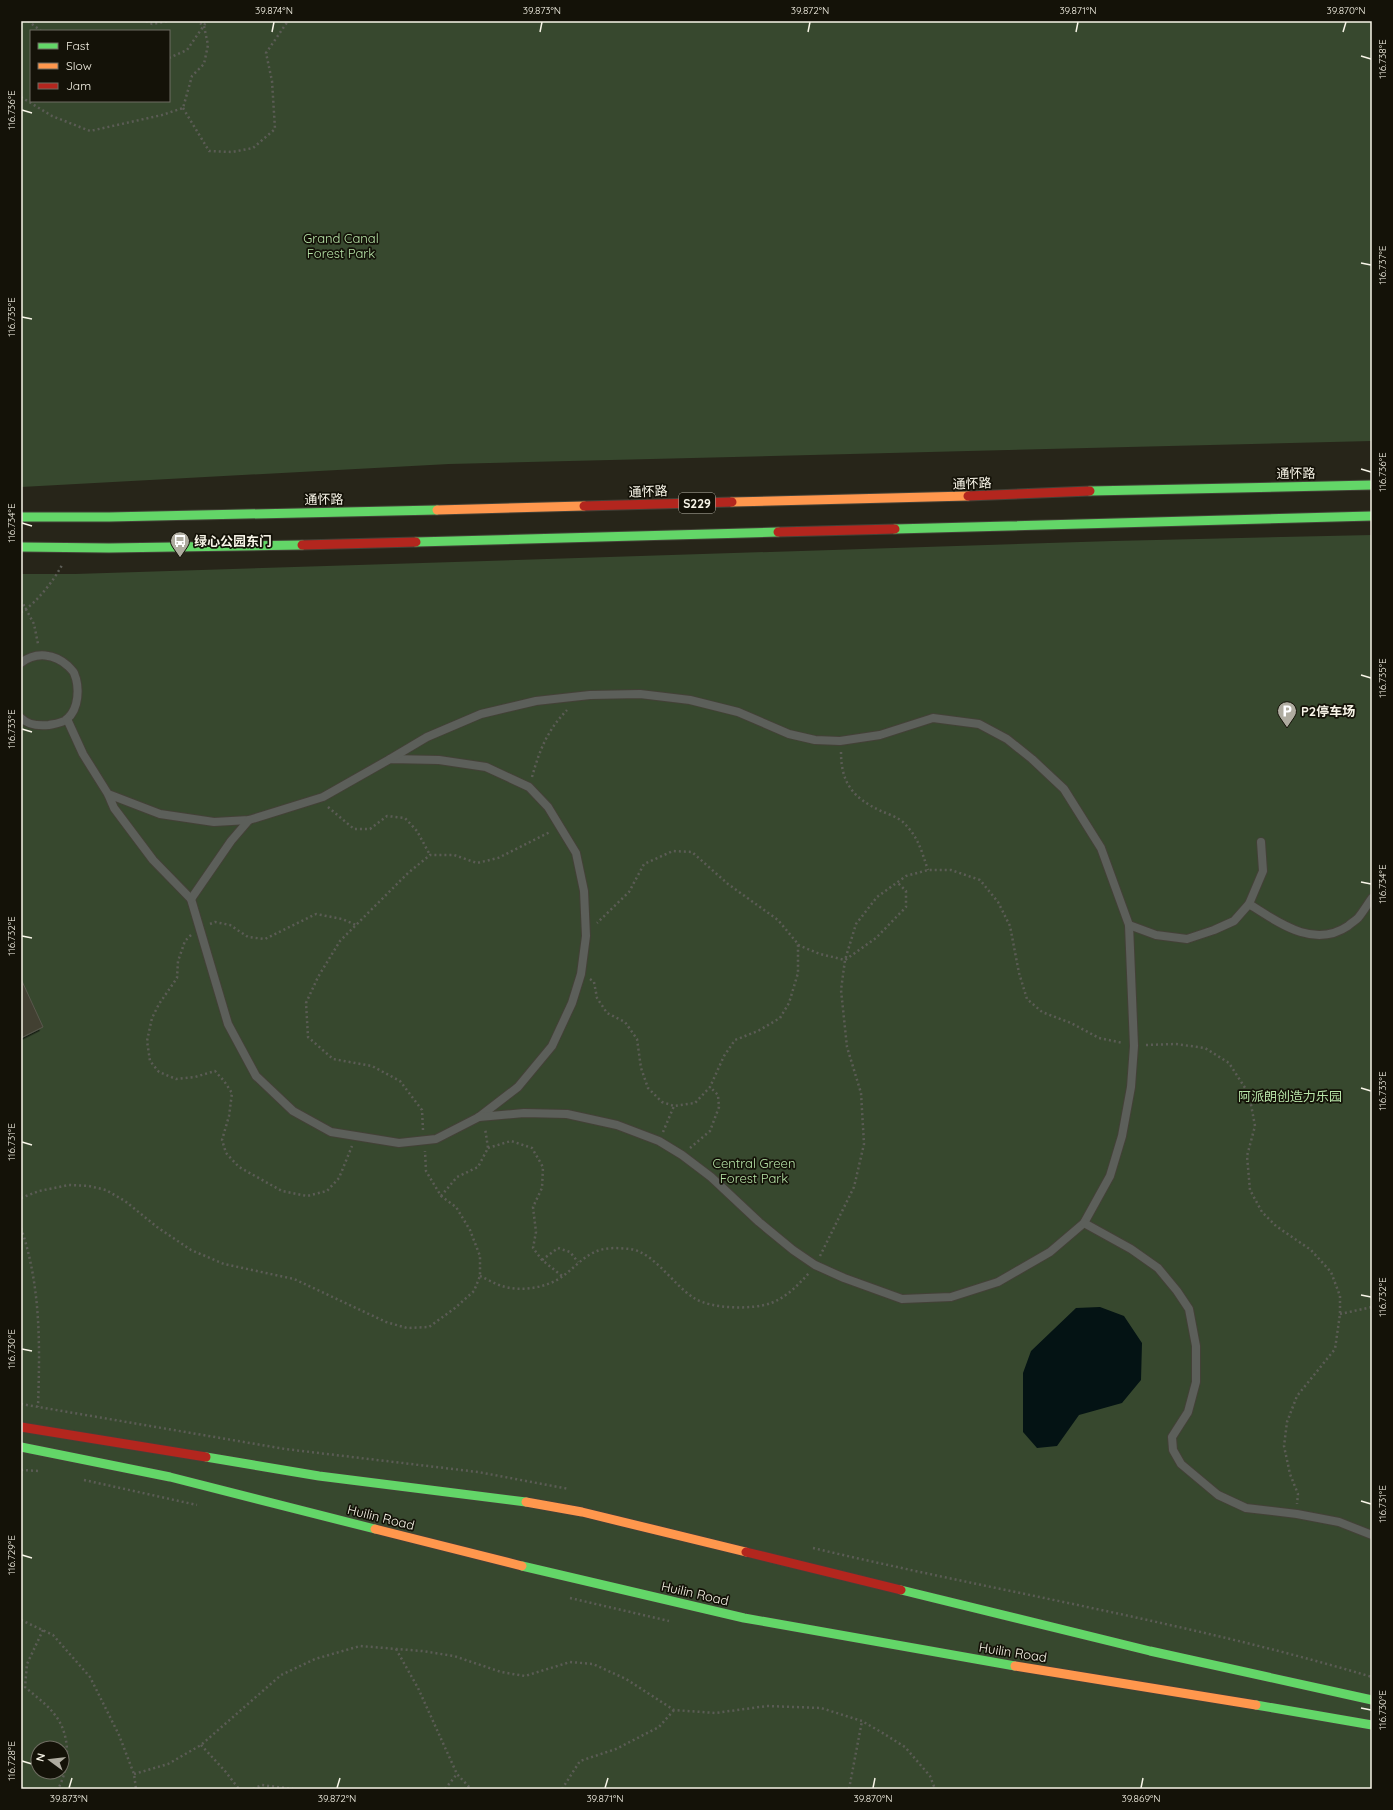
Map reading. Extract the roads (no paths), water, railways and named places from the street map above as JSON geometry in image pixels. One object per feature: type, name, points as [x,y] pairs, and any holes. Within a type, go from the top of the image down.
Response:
[{"type":"main road","name":"通怀路","points":[[21,517],[108,517],[407,511],[943,497],[1142,489],[1372,485]]},
{"type":"main road","points":[[21,547],[72,548],[311,545],[1372,516]]},
{"type":"main road","points":[[21,1427],[319,1476],[503,1498],[582,1512],[1143,1649],[1372,1700]]},
{"type":"main road","name":"Huilin Road","points":[[21,1447],[170,1477],[490,1558],[744,1618],[953,1656],[1318,1714],[1372,1725]]},
{"type":"lane","points":[[21,663],[40,655],[51,656],[64,662],[74,672],[77,689],[76,704],[67,719],[55,724],[42,726],[25,722],[21,718]]},
{"type":"lane","points":[[108,794],[160,814],[214,822],[249,820],[323,797],[427,737],[481,714],[536,702],[590,695],[640,694],[690,700],[738,712],[789,734],[815,740],[840,741],[880,735],[933,718],[979,724],[1007,739],[1032,759],[1064,789],[1101,848],[1128,925],[1134,1046],[1131,1087],[1122,1136],[1110,1176],[1084,1224],[1050,1252],[998,1282],[951,1298],[902,1299],[844,1278],[815,1265],[793,1250],[759,1222],[711,1177],[682,1154],[660,1141],[618,1126],[567,1114],[524,1113],[479,1117]]},
{"type":"lane","points":[[67,719],[83,754],[108,794],[114,808],[153,860],[190,899],[228,1024],[256,1076],[293,1111],[331,1132],[399,1144],[436,1140],[479,1117],[518,1087],[552,1046],[572,1004],[581,974],[586,936],[584,891],[576,853],[548,807],[529,787],[486,767],[439,760],[390,759]]},
{"type":"lane","points":[[190,899],[231,841],[249,820]]},
{"type":"lane","points":[[1128,925],[1156,935],[1187,939],[1214,930],[1234,920],[1249,904],[1263,872],[1261,842]]},
{"type":"lane","points":[[1249,904],[1300,933],[1322,935],[1338,932],[1357,920],[1372,898]]},
{"type":"lane","points":[[1084,1224],[1131,1249],[1158,1268],[1177,1291],[1189,1309],[1196,1346],[1196,1382],[1188,1412],[1172,1437],[1173,1450],[1182,1464],[1218,1495],[1246,1508],[1297,1514],[1339,1522],[1372,1535]]},
{"type":"place","name":"绿心公园东门","points":[[180,558]]},
{"type":"place","name":"P2停车场","points":[[1287,728]]},
{"type":"park label","name":"Grand Canal Forest Park","points":[[341,246]]},
{"type":"park label","name":"阿派朗创造力乐园","points":[[1290,1096]]},
{"type":"park label","name":"Central Green Forest Park","points":[[754,1170]]}]
